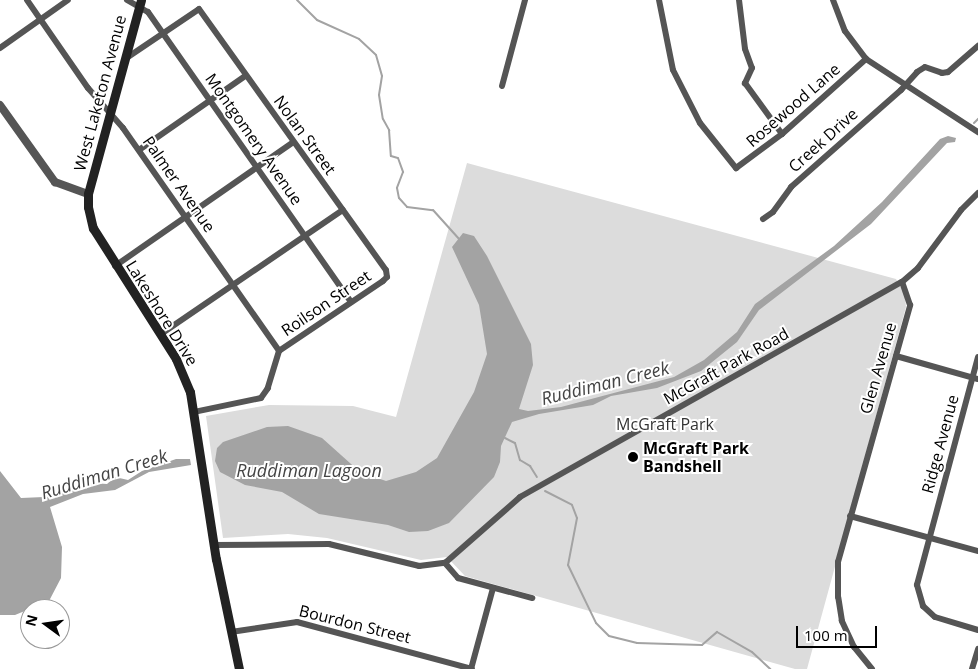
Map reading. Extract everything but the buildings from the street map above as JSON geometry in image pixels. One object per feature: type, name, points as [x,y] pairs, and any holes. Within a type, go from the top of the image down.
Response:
[{"type":"main road","name":"West Laketon Avenue","points":[[88,194],[140,4]]},
{"type":"main road","name":"Lakeshore Drive","points":[[88,194],[93,228],[115,266],[161,334],[184,374],[194,412],[214,545],[239,669]]},
{"type":"street","name":"Palmer Avenue","points":[[27,0],[139,150],[279,351]]},
{"type":"street","points":[[0,48],[68,0]]},
{"type":"street","name":"Montgomery Avenue","points":[[127,0],[140,4],[148,12],[352,302]]},
{"type":"street","points":[[502,86],[525,0]]},
{"type":"street","name":"Rosewood Lane","points":[[658,0],[673,70],[700,123],[736,168],[782,134],[866,59]]},
{"type":"street","points":[[739,0],[745,48],[752,68],[745,84],[782,134]]},
{"type":"street","points":[[833,0],[845,31],[866,59],[978,132]]},
{"type":"street","name":"Nolan Street","points":[[164,34],[199,9],[292,143],[386,270],[387,276]]},
{"type":"street","points":[[125,59],[164,34]]},
{"type":"street","name":"Creek Drive","points":[[763,219],[791,188],[906,86],[917,72],[925,67],[942,73],[948,72],[978,46]]},
{"type":"street","points":[[139,150],[245,76]]},
{"type":"street","points":[[0,105],[55,182],[88,194]]},
{"type":"street","points":[[115,266],[292,143]]},
{"type":"street","points":[[902,282],[918,268],[961,210],[978,193]]},
{"type":"street","points":[[161,334],[343,210]]},
{"type":"street","name":"Roilson Street","points":[[279,351],[387,276]]},
{"type":"street","name":"Glen Avenue","points":[[872,669],[847,634],[839,609],[837,576],[850,516],[910,305],[902,282]]},
{"type":"street","name":"McGraft Park Road","points":[[445,563],[520,497],[902,282]]},
{"type":"street","points":[[194,412],[257,401],[266,392],[279,351]]},
{"type":"street","points":[[896,356],[975,379]]},
{"type":"street","name":"Ridge Avenue","points":[[978,357],[975,379],[918,577],[918,592],[923,606],[940,620],[978,630]]},
{"type":"street","points":[[850,516],[978,551]]},
{"type":"street","points":[[214,545],[329,544],[419,566],[445,563],[455,576],[532,598]]},
{"type":"street","points":[[471,669],[493,588]]},
{"type":"street","name":"Bourdon Street","points":[[231,632],[298,622],[471,669]]},
{"type":"street","points":[[972,669],[978,649]]},
{"type":"green space","name":"McGraft Park","points":[[467,163],[896,279],[905,295],[906,307],[807,669],[795,669],[465,576],[447,557],[421,560],[327,538],[288,534],[223,538],[206,416],[269,405],[353,406],[396,417]]},
{"type":"water","name":"Ruddiman Lagoon","points":[[948,136],[956,138],[955,142],[947,143],[871,224],[759,310],[737,342],[701,371],[657,388],[611,396],[593,405],[539,414],[512,422],[501,446],[500,462],[494,477],[449,523],[428,531],[409,532],[388,525],[319,514],[282,492],[245,485],[220,472],[215,461],[217,448],[223,442],[267,427],[288,426],[322,438],[360,472],[386,481],[416,472],[437,458],[474,392],[487,354],[479,305],[452,247],[463,233],[474,236],[487,256],[531,344],[533,365],[519,409],[528,411],[561,407],[674,377],[704,360],[737,332],[755,304],[834,246],[882,202],[940,139]]},
{"type":"water","points":[[176,459],[190,459],[191,465],[149,472],[115,490],[83,494],[50,507],[62,547],[61,578],[50,599],[20,599],[20,613],[15,615],[0,615],[0,471],[21,498],[44,497],[81,488],[91,483],[107,484],[115,477],[128,480],[142,471]]},
{"type":"waterway","points":[[297,0],[317,20],[359,39],[376,55],[382,76],[379,95],[383,119],[389,130],[391,156],[398,158],[403,172],[397,188],[399,198],[407,207],[433,210],[459,239]]},
{"type":"waterway","name":"Ruddiman Creek","points":[[974,123],[978,119]]},
{"type":"waterway","points":[[505,438],[515,443],[520,460],[530,466],[537,477]]},
{"type":"waterway","points":[[545,491],[572,505],[577,518],[568,565],[596,623],[609,636],[637,643],[702,645],[717,632],[752,652],[770,669]]},
{"type":"place","name":"McGraft Park Bandshell","points":[[633,457]]}]
